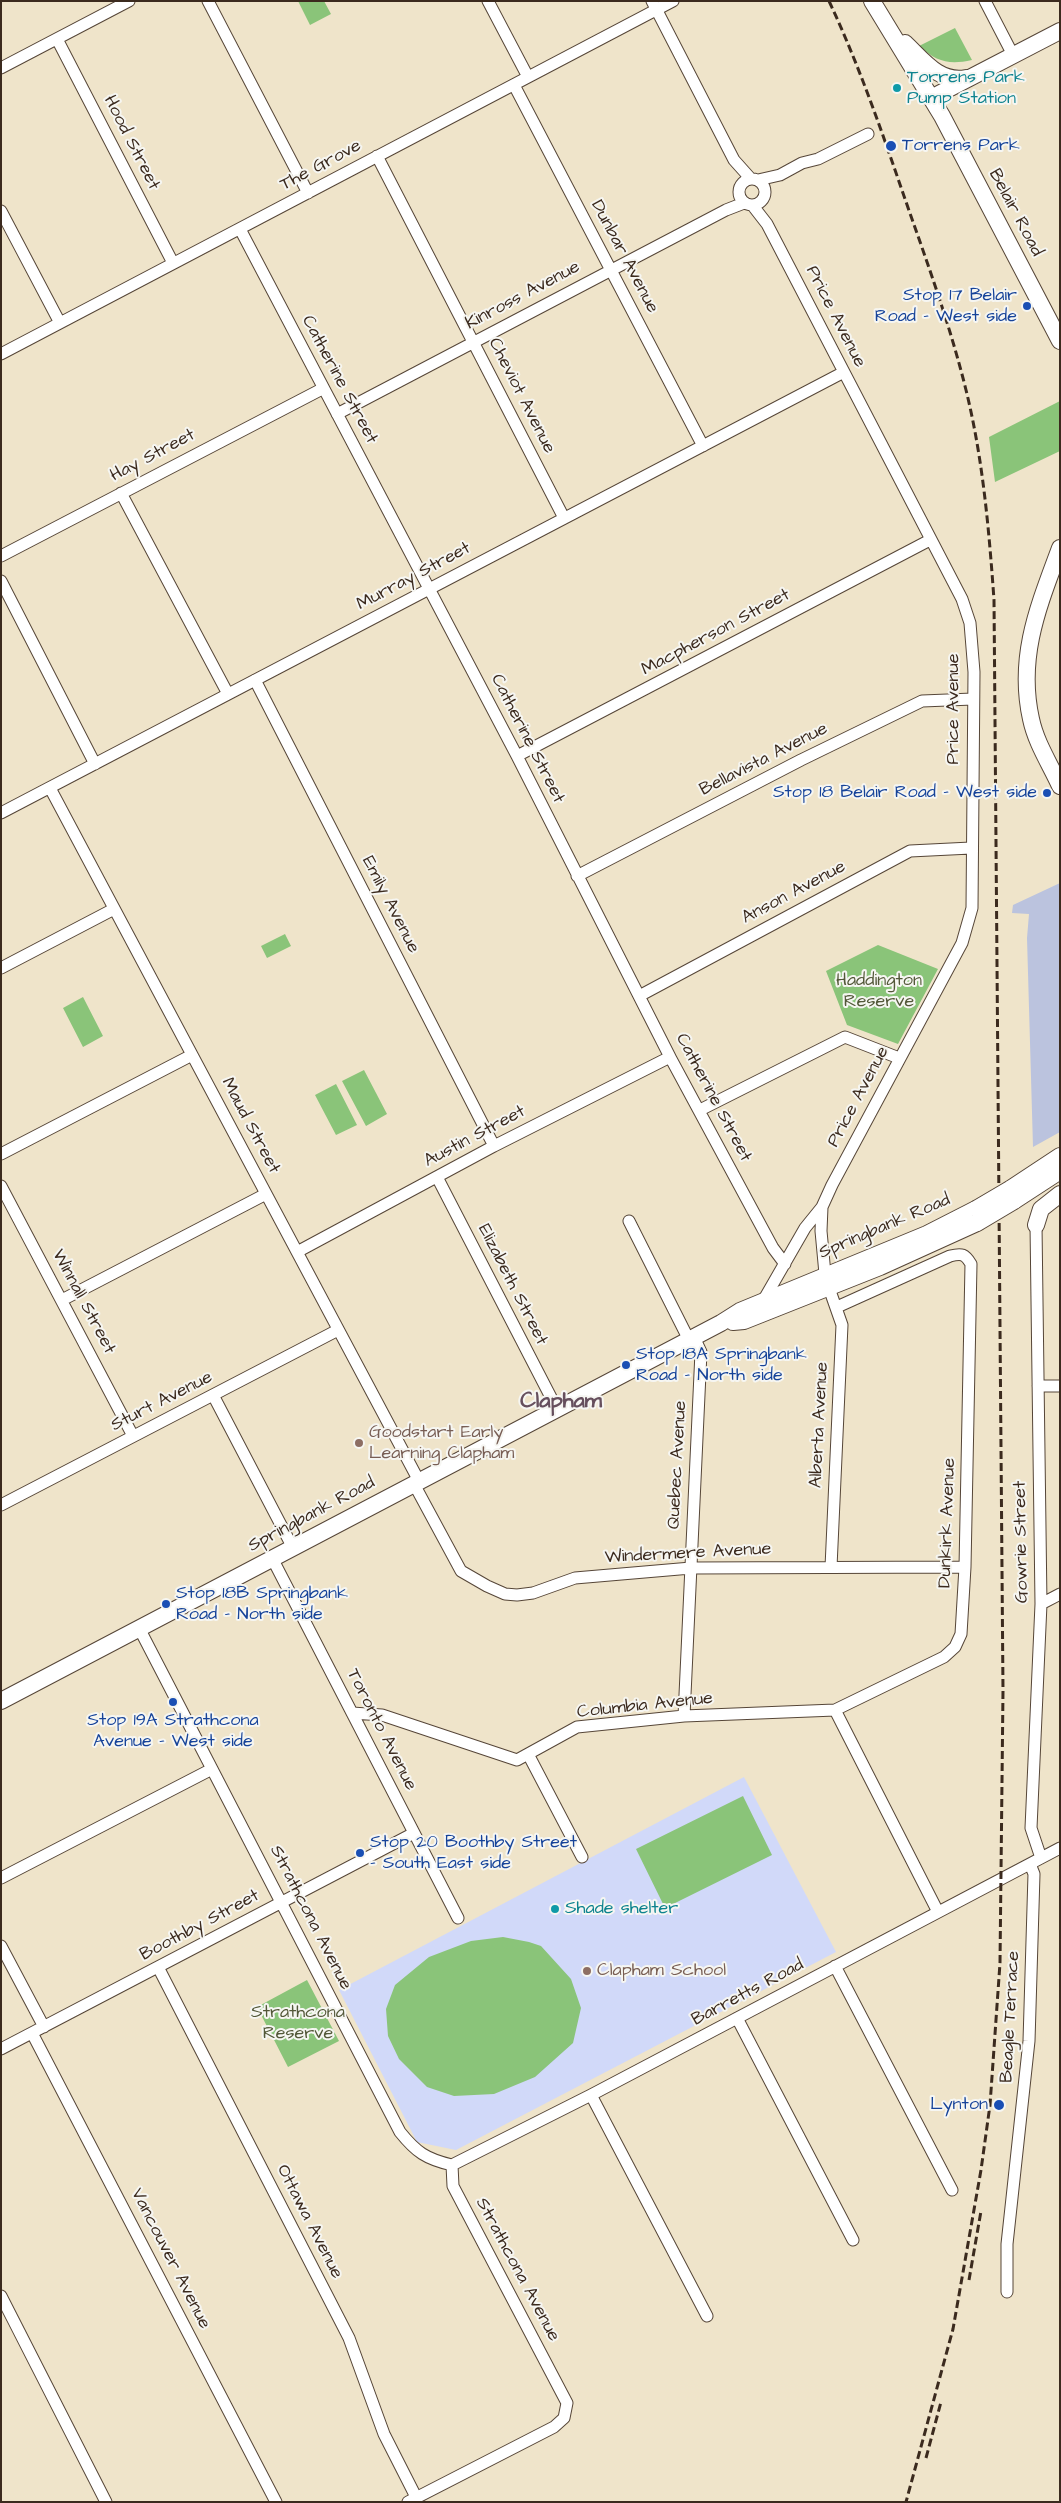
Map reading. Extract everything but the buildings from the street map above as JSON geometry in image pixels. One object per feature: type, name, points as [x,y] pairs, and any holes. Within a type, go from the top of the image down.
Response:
[{"type":"main road","name":"Belair Road","points":[[872,1],[931,98],[1060,341]]},
{"type":"main road","points":[[888,27],[938,74],[947,79],[977,76]]},
{"type":"main road","points":[[931,98],[977,76],[1060,31]]},
{"type":"main road","points":[[1060,548],[1034,618],[1028,651],[1028,690],[1031,720],[1060,786]]},
{"type":"main road","name":"Springbank Road","points":[[721,1323],[744,1321],[927,1234],[976,1216],[1012,1195],[1060,1156]]},
{"type":"main road","name":"Springbank Road","points":[[1012,1195],[1038,1186],[1060,1171]]},
{"type":"main road","points":[[1036,1225],[1041,1209],[1060,1194],[1038,1186]]},
{"type":"main road","name":"Springbank Road","points":[[1,1701],[763,1301],[827,1281]]},
{"type":"street","points":[[1,68],[129,1]]},
{"type":"street","points":[[208,1],[308,193]]},
{"type":"street","points":[[488,1],[528,77]]},
{"type":"street","name":"The Grove","points":[[1,354],[514,85],[654,6],[673,1]]},
{"type":"street","points":[[986,1],[1013,55]]},
{"type":"street","name":"Price Avenue","points":[[654,6],[734,160],[751,198],[767,224],[962,599],[970,623],[973,699],[972,908],[968,927],[962,943],[899,1058],[822,1207],[805,1228],[763,1301]]},
{"type":"street","name":"Hood Street","points":[[57,39],[173,263]]},
{"type":"street","name":"Dunbar Avenue","points":[[514,85],[703,446]]},
{"type":"street","name":"Kinross Avenue","points":[[337,414],[610,269],[751,198],[780,175],[802,164],[818,159],[868,134]]},
{"type":"street","name":"Cheviot Avenue","points":[[377,156],[564,518]]},
{"type":"street","name":"Price Avenue","points":[[734,160],[754,180],[764,185],[751,198]]},
{"type":"street","name":"Kinross Avenue","points":[[754,180],[780,175]]},
{"type":"street","points":[[751,198],[754,180]]},
{"type":"street","points":[[1,211],[60,323]]},
{"type":"street","name":"Catherine Street","points":[[240,229],[322,389],[337,414],[517,756],[670,1057],[773,1248],[785,1264]]},
{"type":"street","name":"Murray Street","points":[[1,813],[844,372]]},
{"type":"street","name":"Hay Street","points":[[1,556],[322,389]]},
{"type":"street","points":[[121,493],[228,694]]},
{"type":"street","name":"Macpherson Street","points":[[517,756],[930,540]]},
{"type":"street","points":[[1,581],[95,764]]},
{"type":"street","name":"Emily Avenue","points":[[255,680],[494,1146]]},
{"type":"street","name":"Bellavista Avenue","points":[[577,876],[800,760],[922,701],[973,699]]},
{"type":"street","name":"Maud Street","points":[[50,788],[297,1252],[417,1483]]},
{"type":"street","name":"Anson Avenue","points":[[640,995],[910,851],[971,848]]},
{"type":"street","points":[[1,968],[114,910]]},
{"type":"street","points":[[700,1110],[845,1037],[899,1058]]},
{"type":"street","points":[[1,1154],[192,1055]]},
{"type":"street","name":"Austin Street","points":[[297,1252],[494,1146],[670,1057]]},
{"type":"street","name":"Elizabeth Street","points":[[437,1177],[557,1409]]},
{"type":"street","name":"Winnall Street","points":[[1,1186],[133,1436]]},
{"type":"street","points":[[62,1300],[266,1194]]},
{"type":"street","name":"Price Avenue","points":[[822,1207],[821,1231],[827,1281]]},
{"type":"street","name":"Quebec Avenue","points":[[629,1221],[691,1339],[701,1352],[684,1716]]},
{"type":"street","name":"Gowrie Street","points":[[1036,1225],[1041,1604],[1031,1828],[1041,1858]]},
{"type":"street","name":"Dunkirk Avenue","points":[[835,1710],[944,1656],[955,1647],[961,1634],[965,1567],[971,1264],[965,1255],[950,1256],[838,1307]]},
{"type":"street","name":"Alberta Avenue","points":[[827,1281],[838,1307],[842,1325],[831,1567]]},
{"type":"street","name":"Sturt Avenue","points":[[1,1505],[338,1330]]},
{"type":"street","points":[[1038,1386],[1060,1386]]},
{"type":"street","points":[[213,1395],[293,1548]]},
{"type":"street","name":"Windermere Avenue","points":[[417,1483],[461,1571],[471,1578],[506,1594],[533,1593],[575,1578],[691,1568],[965,1567]]},
{"type":"street","name":"Toronto Avenue","points":[[272,1558],[458,1918]]},
{"type":"street","points":[[1041,1604],[1060,1594]]},
{"type":"street","name":"Strathcona Avenue","points":[[138,1628],[400,2132],[415,2150],[436,2161],[452,2165],[454,2186],[567,2403],[564,2418],[554,2428],[412,2500]]},
{"type":"street","points":[[835,1710],[938,1912]]},
{"type":"street","name":"Columbia Avenue","points":[[352,1713],[382,1714],[517,1760],[577,1727],[684,1716],[835,1710]]},
{"type":"street","points":[[528,1754],[582,1857]]},
{"type":"street","points":[[1,1878],[212,1769]]},
{"type":"street","name":"Boothby Street","points":[[1,2049],[414,1833]]},
{"type":"street","name":"Barretts Road","points":[[452,2165],[591,2095],[1060,1848]]},
{"type":"street","name":"Beagle Terrace","points":[[1007,2292],[1007,2244],[1020,2138],[1029,2041],[1034,1874],[1030,1864]]},
{"type":"street","points":[[1,1946],[44,2027]]},
{"type":"street","points":[[836,1966],[952,2190]]},
{"type":"street","name":"Ottawa Avenue","points":[[158,1967],[349,2338],[380,2425],[412,2500]]},
{"type":"street","points":[[737,2018],[853,2240]]},
{"type":"street","name":"Vancouver Avenue","points":[[32,2033],[276,2502]]},
{"type":"street","points":[[591,2095],[708,2316]]},
{"type":"street","points":[[1,2296],[106,2502]]},
{"type":"shaded area","points":[[1060,883],[1060,1132],[1033,1147],[1027,938],[1029,914],[1012,913],[1013,905]]},
{"type":"shaded area","name":"Clapham School","points":[[744,1777],[836,1952],[456,2150],[417,2142],[339,1990]]},
{"type":"green space","points":[[298,1],[324,1],[331,14],[310,25]]},
{"type":"green space","points":[[955,28],[972,60],[944,61],[932,56],[919,46]]},
{"type":"green space","points":[[1060,401],[1060,451],[995,482],[989,437]]},
{"type":"green space","points":[[285,934],[291,946],[267,958],[261,946]]},
{"type":"green space","name":"Haddington Reserve","points":[[878,945],[938,969],[898,1044],[847,1025],[826,971]]},
{"type":"green space","points":[[83,997],[103,1036],[83,1047],[63,1008]]},
{"type":"green space","points":[[364,1070],[387,1114],[366,1126],[342,1081]]},
{"type":"green space","points":[[336,1084],[357,1125],[336,1135],[315,1095]]},
{"type":"green space","points":[[743,1796],[772,1855],[665,1908],[636,1849]]},
{"type":"green space","points":[[503,1937],[541,1946],[571,1979],[581,2008],[573,2043],[535,2077],[494,2094],[454,2096],[427,2087],[399,2059],[388,2036],[386,2009],[395,1985],[429,1957],[471,1941]]},
{"type":"green space","name":"Strathcona Reserve","points":[[307,1980],[339,2041],[288,2067],[257,2007]]},
{"type":"railway","points":[[829,1],[879,124],[938,294],[960,366],[972,416],[981,468],[994,600],[1003,1691],[1000,1963],[990,2105],[981,2170],[953,2329],[906,2502]]},
{"type":"railway","points":[[969,2280],[981,2211]]},
{"type":"railway","points":[[926,2458],[941,2402]]},
{"type":"place","name":"Torrens Park Pump Station","points":[[897,88]]},
{"type":"place","name":"Torrens Park","points":[[891,146]]},
{"type":"place","name":"Stop 17 Belair Road - West side","points":[[1027,306]]},
{"type":"place","name":"Stop 18 Belair Road - West side","points":[[1047,793]]},
{"type":"place","name":"Stop 18A Springbank Road - North side","points":[[626,1365]]},
{"type":"place","name":"Goodstart Early Learning Clapham","points":[[359,1443]]},
{"type":"place","name":"Stop 18B Springbank Road - North side","points":[[166,1604]]},
{"type":"place","name":"Stop 19A Strathcona Avenue - West side","points":[[173,1702]]},
{"type":"place","name":"Stop 20 Boothby Street - South East side","points":[[360,1853]]},
{"type":"place","name":"Shade shelter","points":[[555,1909]]},
{"type":"place","name":"Clapham School","points":[[587,1971]]},
{"type":"place","name":"Lynton","points":[[999,2105]]},
{"type":"district","name":"Clapham","points":[[561,1402]]}]
